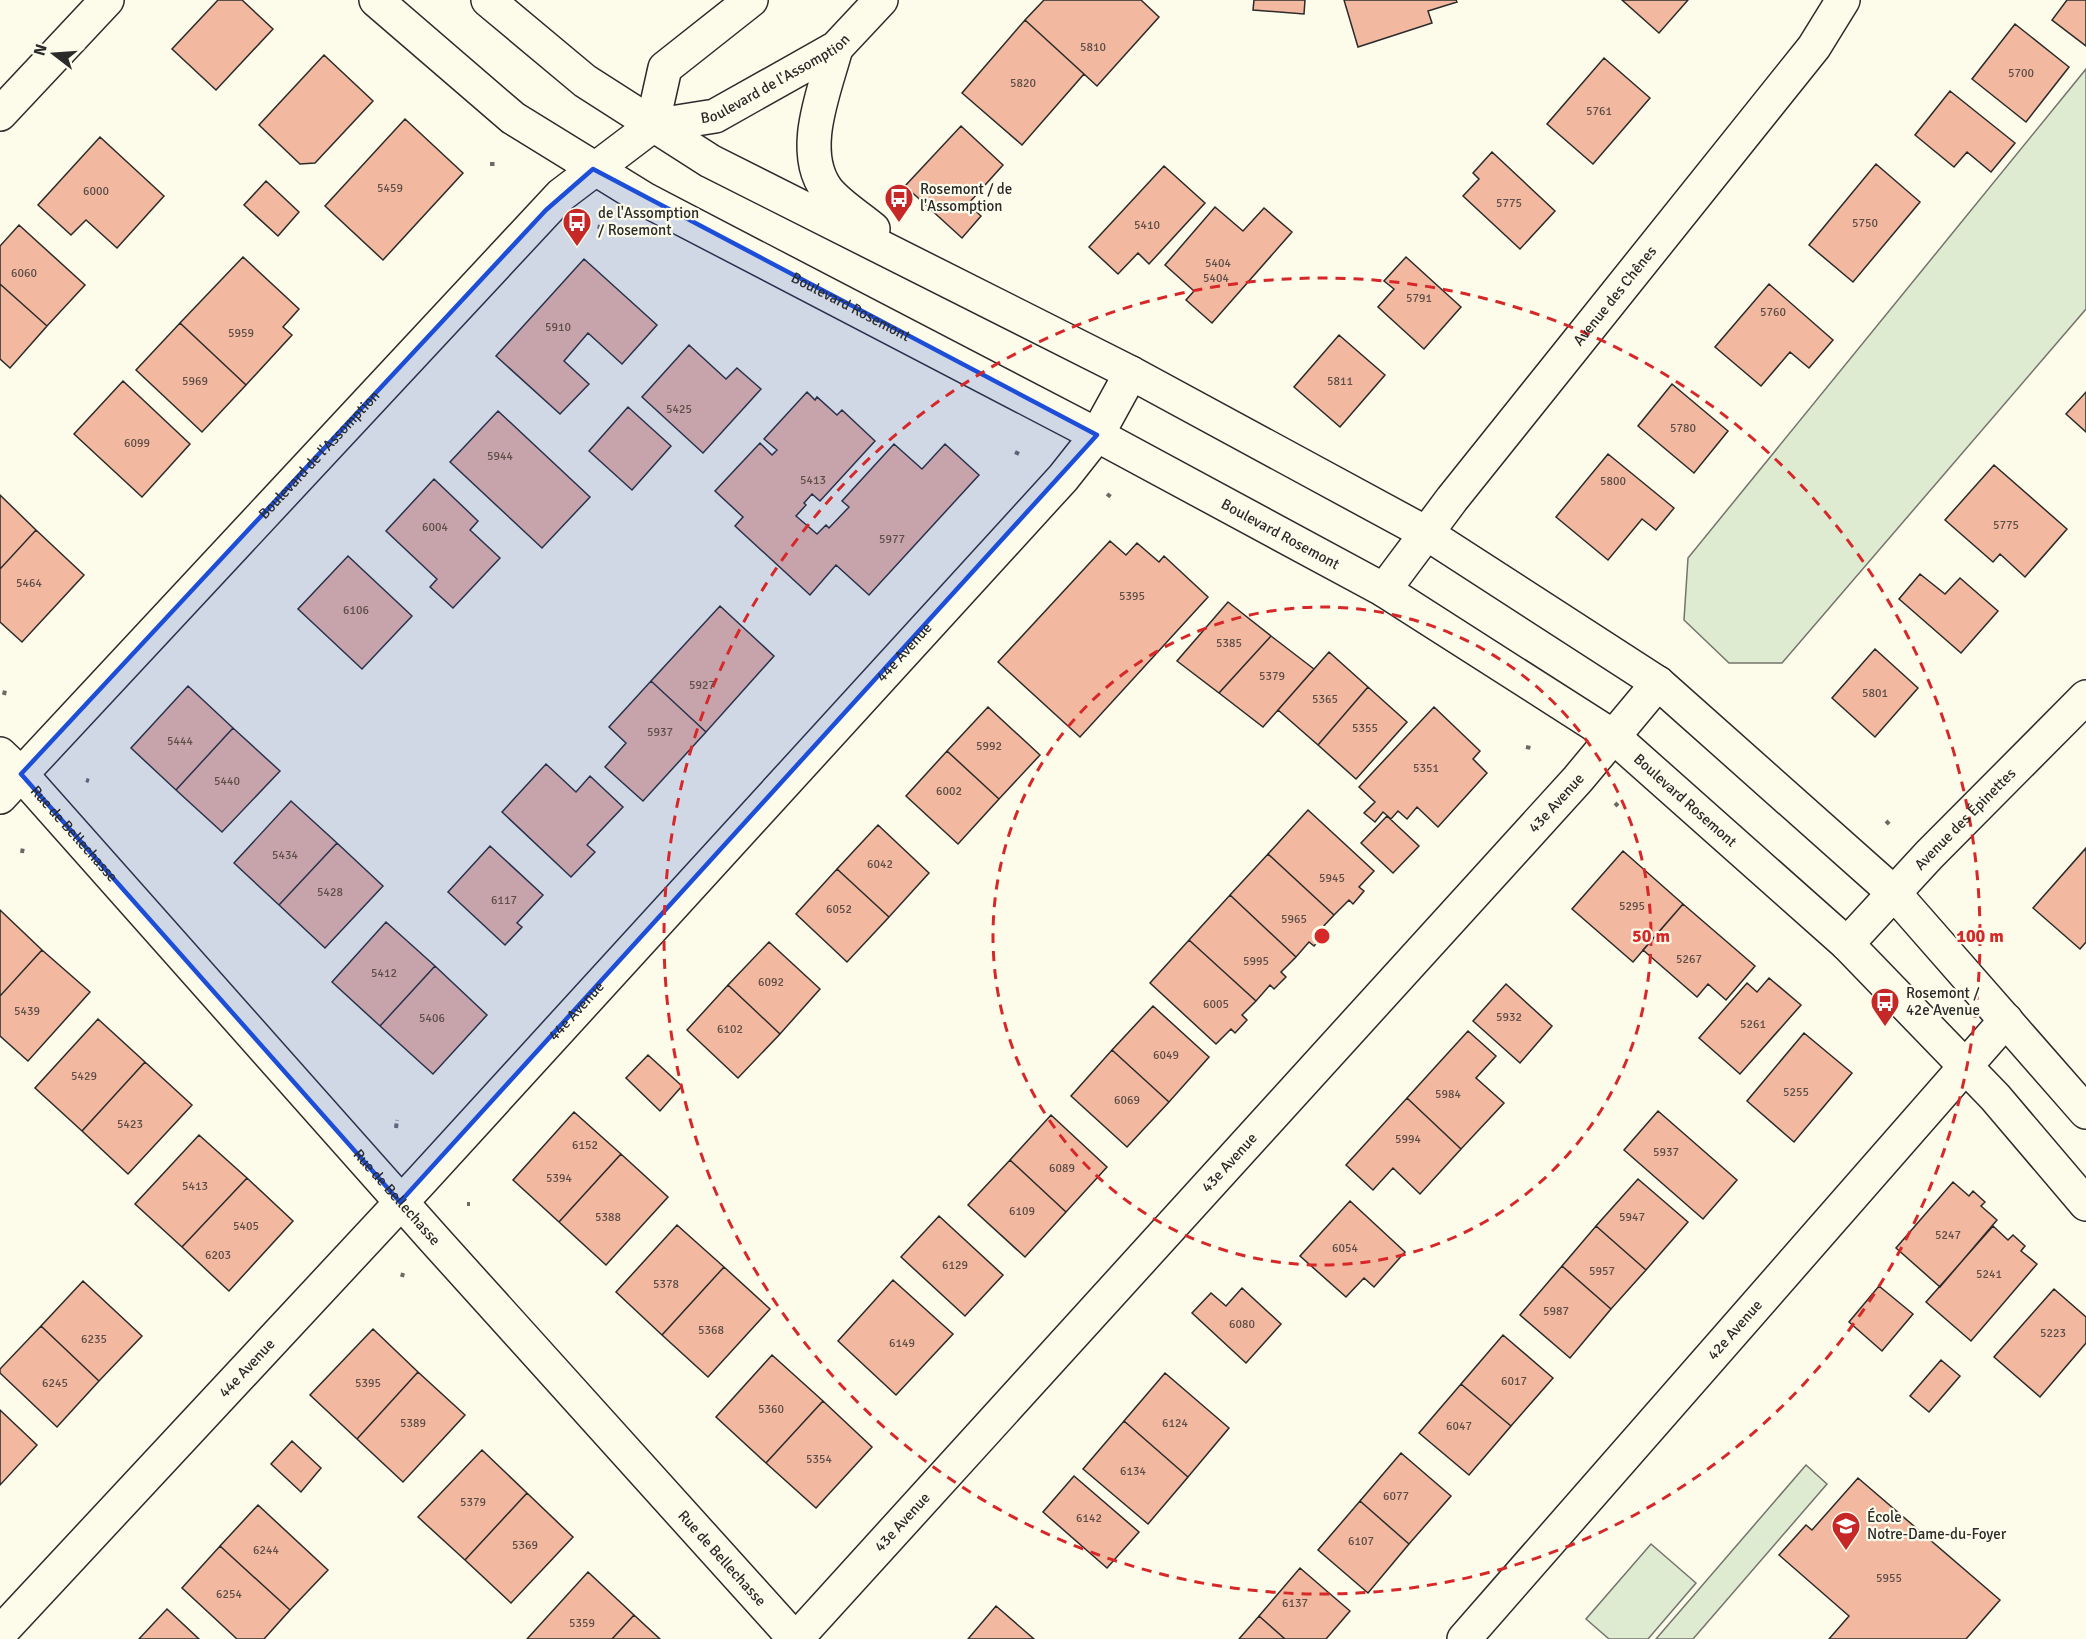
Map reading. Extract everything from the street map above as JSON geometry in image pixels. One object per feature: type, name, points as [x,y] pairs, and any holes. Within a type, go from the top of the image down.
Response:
[{"type":"street","points":[[0,114],[107,0]]},
{"type":"street","name":"Boulevard Rosemont","points":[[376,0],[513,118],[593,169],[646,200],[1097,435],[1384,590],[1614,737],[1847,944],[1966,1066],[2086,1204]]},
{"type":"street","points":[[488,0],[585,81],[652,126],[736,175],[1131,373],[1426,533],[1658,683],[1894,893],[2086,1113]]},
{"type":"street","points":[[652,126],[659,83],[665,68],[751,0]]},
{"type":"street","name":"Boulevard de l'Assomption","points":[[7,775],[546,210],[593,169],[652,126],[715,116],[836,48],[881,0]]},
{"type":"street","name":"Avenue des Chênes","points":[[1384,590],[1426,533],[1814,47],[1843,0]]},
{"type":"street","points":[[836,48],[819,115],[814,153],[816,168],[828,191],[918,265]]},
{"type":"street","name":"44e Avenue","points":[[0,1633],[400,1202],[1063,478],[1097,435],[1131,373]]},
{"type":"street","name":"43e Avenue","points":[[796,1639],[1614,737],[1658,683]]},
{"type":"street","name":"Avenue des Épinettes","points":[[1847,944],[2086,697]]},
{"type":"street","name":"Rue de Bellechasse","points":[[7,775],[400,1202],[796,1639]]},
{"type":"street","name":"42e Avenue","points":[[1464,1639],[2007,1020]]},
{"type":"path","points":[[1886,821],[1890,825]]},
{"type":"path","points":[[396,1128],[397,1120]]},
{"type":"highlighted area","points":[[593,169],[1097,435],[400,1202],[21,774],[546,210]]},
{"type":"green space","points":[[2086,69],[2086,309],[1782,663],[1729,663],[1684,620],[1688,558]]},
{"type":"green space","points":[[1806,1465],[1827,1484],[1693,1639],[1656,1639]]},
{"type":"green space","points":[[1651,1544],[1696,1583],[1648,1639],[1609,1639],[1586,1619]]},
{"type":"building","points":[[218,0],[242,0],[273,29],[216,90],[172,49]]},
{"type":"building","points":[[1044,0],[1141,0],[1159,17],[1097,86],[1025,20]]},
{"type":"building","points":[[1254,0],[1305,0],[1304,14],[1253,10]]},
{"type":"building","points":[[1344,0],[1456,0],[1457,2],[1428,11],[1432,23],[1358,47]]},
{"type":"building","points":[[1622,0],[1688,0],[1659,33]]},
{"type":"building","points":[[2067,0],[2086,0],[2086,46],[2052,20]]},
{"type":"building","points":[[1025,20],[1084,74],[1022,145],[962,93]]},
{"type":"building","points":[[2015,24],[2069,67],[2026,122],[1972,79]]},
{"type":"building","points":[[324,55],[373,101],[315,163],[300,164],[259,125]]},
{"type":"building","points":[[1604,58],[1650,98],[1593,164],[1547,124]]},
{"type":"building","points":[[1950,91],[2015,143],[1991,172],[1967,152],[1954,167],[1915,135]]},
{"type":"building","points":[[405,119],[463,173],[383,260],[325,206]]},
{"type":"building","points":[[961,126],[1003,165],[968,204],[981,216],[962,238],[905,186]]},
{"type":"building","points":[[100,137],[164,196],[117,248],[86,220],[71,235],[38,205]]},
{"type":"building","points":[[1492,152],[1555,211],[1520,249],[1463,196],[1479,179],[1473,173]]},
{"type":"building","points":[[1876,164],[1920,202],[1853,282],[1809,245]]},
{"type":"building","points":[[1164,166],[1205,203],[1149,264],[1138,253],[1118,274],[1089,247]]},
{"type":"building","points":[[266,181],[299,212],[278,236],[244,205]]},
{"type":"building","points":[[1215,207],[1243,231],[1264,208],[1292,232],[1212,323],[1186,300],[1194,291],[1165,265]]},
{"type":"building","points":[[19,225],[85,285],[47,326],[0,284],[0,246]]},
{"type":"building","points":[[243,257],[299,309],[283,327],[292,335],[246,385],[180,323]]},
{"type":"building","points":[[1406,257],[1461,307],[1424,349],[1378,307],[1394,289],[1384,281]]},
{"type":"building","points":[[584,259],[657,325],[622,364],[588,333],[564,361],[589,384],[560,414],[496,356]]},
{"type":"building","points":[[0,284],[47,326],[10,368],[0,359]]},
{"type":"building","points":[[1769,284],[1833,340],[1809,368],[1790,352],[1761,386],[1715,347]]},
{"type":"building","points":[[180,323],[246,385],[202,432],[136,370]]},
{"type":"building","points":[[1339,335],[1385,375],[1340,427],[1294,387]]},
{"type":"building","points":[[689,345],[726,379],[737,368],[761,389],[703,453],[642,397]]},
{"type":"building","points":[[123,381],[190,444],[142,497],[74,434]]},
{"type":"building","points":[[1672,384],[1728,431],[1694,473],[1638,426]]},
{"type":"building","points":[[807,392],[815,400],[817,397],[837,415],[842,410],[875,441],[820,501],[812,494],[804,503],[806,505],[796,516],[817,534],[826,525],[829,528],[849,507],[842,501],[894,444],[922,469],[945,444],[979,475],[869,595],[836,565],[810,595],[735,526],[743,517],[715,491],[760,443],[772,455],[777,450],[764,439]]},
{"type":"building","points":[[2086,392],[2086,432],[2066,414]]},
{"type":"building","points":[[628,407],[671,446],[632,490],[589,451]]},
{"type":"building","points":[[498,411],[590,497],[542,548],[450,462]]},
{"type":"building","points":[[1608,454],[1674,508],[1656,530],[1642,519],[1608,560],[1556,517]]},
{"type":"building","points":[[1994,465],[2067,529],[2025,577],[2000,554],[1993,562],[1945,520]]},
{"type":"building","points":[[434,479],[478,521],[470,530],[500,558],[453,608],[430,587],[437,579],[386,531]]},
{"type":"building","points":[[0,495],[36,530],[0,569]]},
{"type":"building","points":[[36,530],[84,575],[22,642],[0,622],[0,569]]},
{"type":"building","points":[[1110,541],[1126,555],[1137,543],[1159,562],[1164,556],[1208,597],[1080,737],[998,662]]},
{"type":"building","points":[[348,556],[412,616],[362,669],[298,609]]},
{"type":"building","points":[[1920,574],[1945,594],[1960,578],[1998,611],[1961,653],[1899,599]]},
{"type":"building","points":[[1228,602],[1271,636],[1219,693],[1177,661]]},
{"type":"building","points":[[720,606],[774,656],[706,732],[651,681]]},
{"type":"building","points":[[1271,636],[1314,669],[1263,727],[1219,693]]},
{"type":"building","points":[[1875,649],[1918,688],[1875,737],[1832,698]]},
{"type":"building","points":[[1329,652],[1368,687],[1318,745],[1278,710]]},
{"type":"building","points":[[651,681],[706,732],[643,801],[605,767],[626,743],[609,727]]},
{"type":"building","points":[[188,686],[233,728],[176,790],[131,748]]},
{"type":"building","points":[[1368,687],[1407,722],[1356,779],[1318,745]]},
{"type":"building","points":[[988,707],[1040,755],[999,799],[947,751]]},
{"type":"building","points":[[1434,707],[1480,751],[1473,759],[1487,773],[1438,827],[1417,807],[1407,819],[1398,811],[1391,819],[1383,812],[1375,822],[1364,813],[1375,802],[1359,787]]},
{"type":"building","points":[[233,728],[280,771],[222,832],[176,790]]},
{"type":"building","points":[[947,751],[999,799],[958,844],[906,796]]},
{"type":"building","points":[[546,764],[576,792],[590,776],[623,807],[587,845],[595,852],[571,877],[502,812]]},
{"type":"building","points":[[291,801],[337,843],[279,905],[234,863]]},
{"type":"building","points":[[1308,810],[1374,871],[1359,887],[1364,891],[1353,904],[1349,900],[1334,915],[1268,854]]},
{"type":"building","points":[[1387,816],[1419,846],[1393,873],[1361,843]]},
{"type":"building","points":[[878,825],[929,873],[889,917],[837,869]]},
{"type":"building","points":[[337,843],[383,886],[325,948],[279,905]]},
{"type":"building","points":[[490,846],[543,895],[517,923],[522,927],[505,945],[448,892]]},
{"type":"building","points":[[2086,848],[2086,942],[2080,949],[2033,908]]},
{"type":"building","points":[[1623,851],[1683,904],[1633,962],[1572,909]]},
{"type":"building","points":[[1268,854],[1334,915],[1320,930],[1325,934],[1314,946],[1309,942],[1296,957],[1230,895]]},
{"type":"building","points":[[837,869],[889,917],[847,962],[796,914]]},
{"type":"building","points":[[1230,895],[1296,957],[1281,972],[1286,977],[1274,989],[1270,985],[1256,1001],[1189,940]]},
{"type":"building","points":[[1683,904],[1755,966],[1726,1000],[1708,984],[1697,997],[1643,950]]},
{"type":"building","points":[[0,910],[42,950],[0,996]]},
{"type":"building","points":[[386,922],[435,966],[380,1026],[332,982]]},
{"type":"building","points":[[1189,940],[1256,1001],[1242,1015],[1247,1020],[1235,1033],[1231,1029],[1216,1044],[1150,983]]},
{"type":"building","points":[[769,942],[820,989],[780,1034],[728,985]]},
{"type":"building","points":[[42,950],[90,992],[28,1061],[0,1036],[0,996]]},
{"type":"building","points":[[435,966],[487,1015],[433,1074],[380,1026]]},
{"type":"building","points":[[1769,978],[1801,1005],[1740,1074],[1699,1038],[1747,983],[1757,992]]},
{"type":"building","points":[[1506,984],[1552,1026],[1520,1063],[1473,1021]]},
{"type":"building","points":[[728,985],[780,1034],[738,1078],[687,1030]]},
{"type":"building","points":[[1153,1006],[1209,1057],[1169,1102],[1112,1050]]},
{"type":"building","points":[[98,1019],[145,1062],[82,1131],[35,1088]]},
{"type":"building","points":[[1468,1031],[1496,1056],[1476,1078],[1504,1103],[1461,1149],[1407,1098]]},
{"type":"building","points":[[1804,1033],[1852,1073],[1794,1142],[1747,1101]]},
{"type":"building","points":[[1112,1050],[1169,1102],[1127,1147],[1071,1096]]},
{"type":"building","points":[[648,1055],[682,1086],[660,1111],[626,1078]]},
{"type":"building","points":[[145,1062],[192,1105],[128,1174],[82,1131]]},
{"type":"building","points":[[1407,1098],[1461,1149],[1420,1194],[1393,1168],[1373,1190],[1346,1165]]},
{"type":"building","points":[[1658,1111],[1737,1180],[1703,1219],[1624,1150]]},
{"type":"building","points":[[574,1112],[621,1154],[559,1222],[513,1180]]},
{"type":"building","points":[[1051,1115],[1107,1167],[1066,1212],[1010,1160]]},
{"type":"building","points":[[199,1135],[247,1178],[182,1247],[135,1204]]},
{"type":"building","points":[[621,1154],[668,1197],[606,1265],[559,1222]]},
{"type":"building","points":[[1010,1160],[1066,1212],[1025,1257],[968,1205]]},
{"type":"building","points":[[247,1178],[293,1221],[229,1291],[182,1247]]},
{"type":"building","points":[[1638,1179],[1688,1222],[1646,1270],[1596,1226]]},
{"type":"building","points":[[1953,1182],[1969,1196],[1973,1191],[1985,1202],[1981,1206],[1997,1220],[1940,1287],[1896,1248]]},
{"type":"building","points":[[1350,1201],[1405,1252],[1374,1287],[1364,1278],[1346,1297],[1300,1256]]},
{"type":"building","points":[[939,1216],[1003,1275],[965,1316],[901,1257]]},
{"type":"building","points":[[677,1225],[724,1267],[662,1335],[616,1292]]},
{"type":"building","points":[[1596,1226],[1646,1270],[1611,1309],[1562,1266]]},
{"type":"building","points":[[1993,1226],[2008,1240],[2013,1235],[2025,1246],[2021,1251],[2037,1264],[1971,1341],[1926,1302]]},
{"type":"building","points":[[1562,1266],[1611,1309],[1570,1358],[1520,1315]]},
{"type":"building","points":[[724,1267],[770,1309],[708,1377],[662,1335]]},
{"type":"building","points":[[893,1280],[953,1334],[896,1395],[838,1341]]},
{"type":"building","points":[[83,1281],[142,1336],[99,1381],[41,1326]]},
{"type":"building","points":[[1879,1286],[1913,1314],[1882,1351],[1849,1322]]},
{"type":"building","points":[[1242,1288],[1281,1324],[1246,1363],[1192,1313],[1211,1293],[1226,1306]]},
{"type":"building","points":[[2054,1289],[2086,1317],[2086,1343],[2040,1397],[1994,1357]]},
{"type":"building","points":[[41,1326],[99,1381],[57,1427],[0,1373],[0,1369]]},
{"type":"building","points":[[373,1329],[418,1372],[357,1439],[310,1395]]},
{"type":"building","points":[[1503,1335],[1553,1378],[1511,1426],[1461,1384]]},
{"type":"building","points":[[772,1355],[823,1401],[766,1463],[716,1417]]},
{"type":"building","points":[[1941,1360],[1960,1376],[1929,1412],[1910,1396]]},
{"type":"building","points":[[418,1372],[465,1415],[403,1482],[357,1439]]},
{"type":"building","points":[[1165,1373],[1229,1428],[1188,1477],[1124,1421]]},
{"type":"building","points":[[1461,1384],[1511,1426],[1469,1475],[1419,1433]]},
{"type":"building","points":[[823,1401],[872,1447],[816,1508],[766,1463]]},
{"type":"building","points":[[0,1410],[37,1445],[0,1485]]},
{"type":"building","points":[[1124,1421],[1188,1477],[1148,1524],[1083,1469]]},
{"type":"building","points":[[292,1441],[321,1468],[301,1492],[271,1464]]},
{"type":"building","points":[[482,1450],[527,1493],[465,1560],[418,1517]]},
{"type":"building","points":[[1401,1453],[1451,1496],[1409,1544],[1360,1501]]},
{"type":"building","points":[[1074,1476],[1139,1532],[1107,1568],[1043,1512]]},
{"type":"building","points":[[1858,1478],[2000,1600],[1966,1639],[1829,1639],[1849,1616],[1779,1555],[1806,1525],[1812,1530]]},
{"type":"building","points":[[527,1493],[573,1537],[511,1603],[465,1560]]},
{"type":"building","points":[[1360,1501],[1409,1544],[1368,1593],[1318,1550]]},
{"type":"building","points":[[258,1505],[328,1570],[290,1610],[220,1546]]},
{"type":"building","points":[[220,1546],[290,1610],[264,1639],[237,1639],[182,1588]]},
{"type":"building","points":[[1300,1568],[1350,1611],[1326,1639],[1285,1639],[1259,1616]]},
{"type":"building","points":[[588,1572],[634,1615],[612,1639],[527,1639]]},
{"type":"building","points":[[996,1606],[1034,1639],[968,1639]]},
{"type":"building","points":[[167,1609],[199,1639],[139,1639]]},
{"type":"building","points":[[634,1615],[660,1639],[612,1639]]},
{"type":"building","points":[[1259,1616],[1285,1639],[1239,1639]]},
{"type":"place","name":"Rosemont / de l'Assomption","points":[[899,224]]},
{"type":"place","name":"de l'Assomption / Rosemont","points":[[577,248]]},
{"type":"place","name":"Rosemont / 42e Avenue","points":[[1885,1028]]},
{"type":"place","name":"École Notre-Dame-du-Foyer","points":[[1846,1552]]}]
